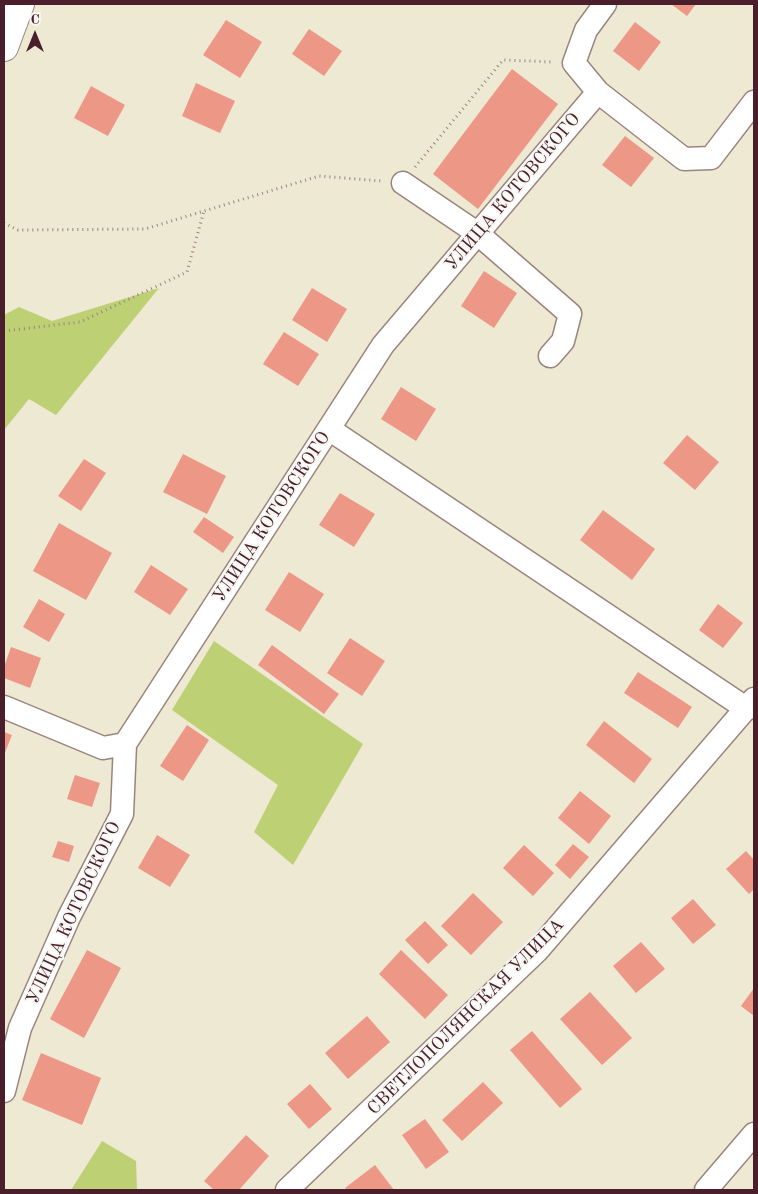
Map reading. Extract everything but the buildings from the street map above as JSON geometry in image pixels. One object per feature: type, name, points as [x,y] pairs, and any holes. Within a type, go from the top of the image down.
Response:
[{"type":"main road","points":[[4,47],[20,4]]},
{"type":"street","points":[[605,4],[586,30],[574,63],[598,92],[684,159],[711,158],[754,102]]},
{"type":"street","name":"УЛИЦА КОТОВСКОГО","points":[[4,1091],[20,1028],[69,917],[122,814],[125,744],[383,345],[598,92]]},
{"type":"street","points":[[403,183],[477,233],[570,314],[563,341],[550,356]]},
{"type":"street","points":[[329,429],[751,704]]},
{"type":"street","name":"СВЕТЛОПОЛЯНСКАЯ УЛИЦА","points":[[287,1190],[537,951],[751,704]]},
{"type":"street","points":[[4,707],[102,748],[125,744]]},
{"type":"street","points":[[706,1190],[754,1134]]},
{"type":"path","points":[[4,223],[18,230],[145,229],[319,176],[403,183],[503,60],[574,63]]},
{"type":"path","points":[[4,331],[80,322],[187,272],[204,211]]},
{"type":"green space","points":[[159,288],[56,415],[29,399],[4,430],[4,315],[19,307],[52,321]]},
{"type":"green space","points":[[214,641],[363,744],[293,865],[254,832],[278,785],[172,710]]},
{"type":"green space","points":[[102,1141],[136,1161],[137,1190],[71,1190]]}]
